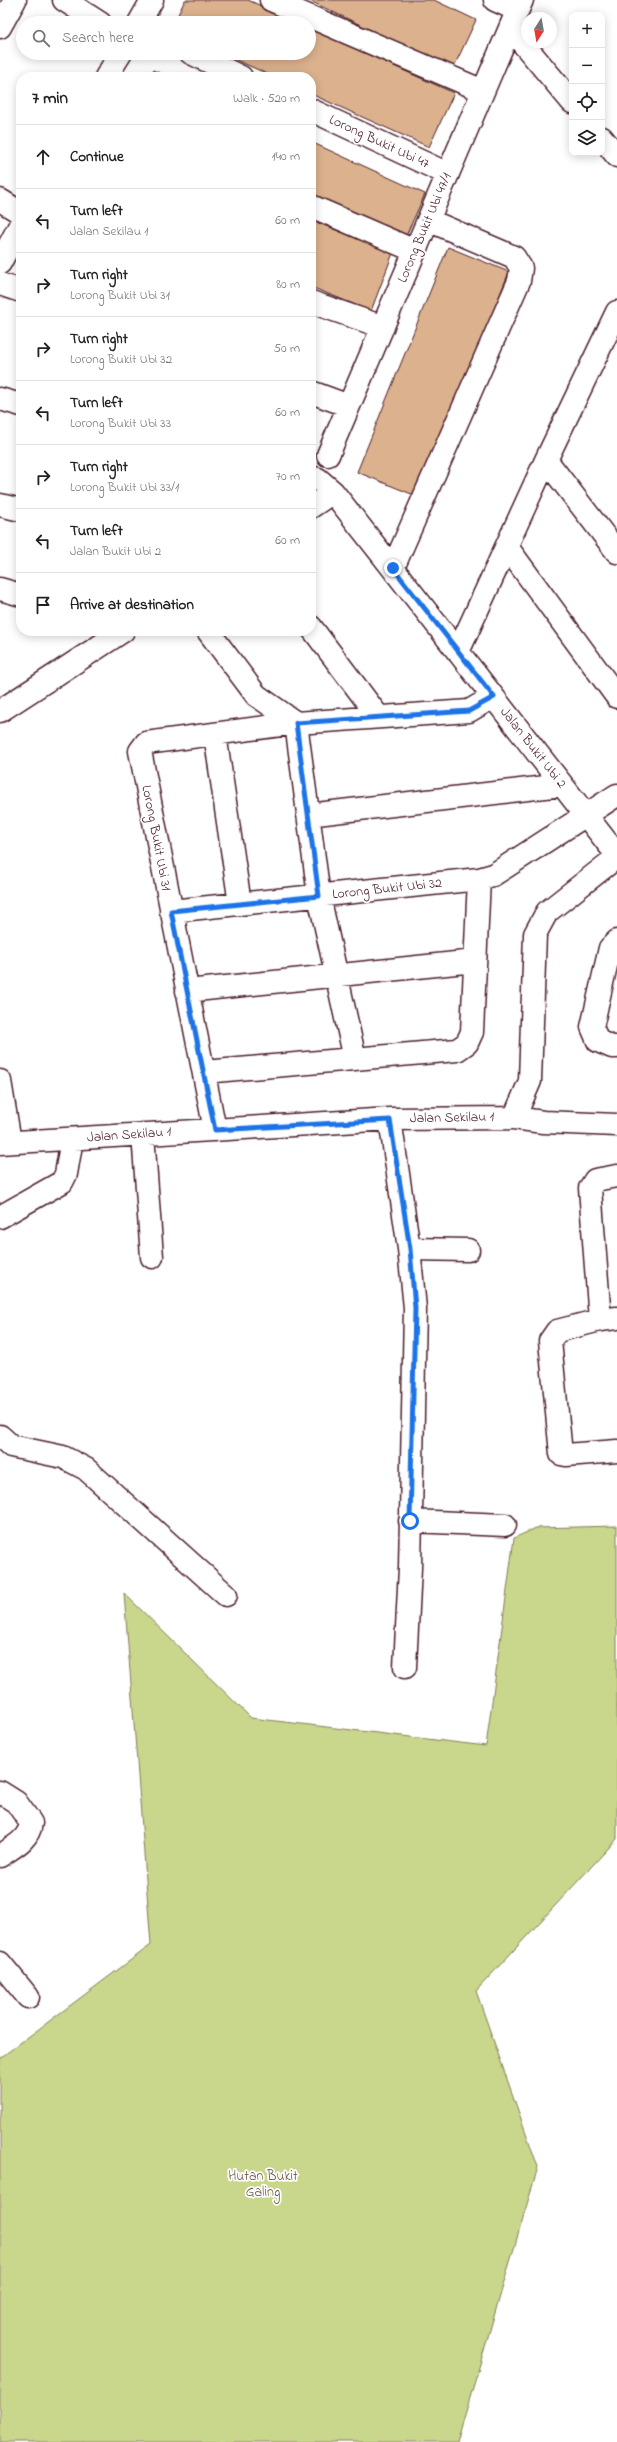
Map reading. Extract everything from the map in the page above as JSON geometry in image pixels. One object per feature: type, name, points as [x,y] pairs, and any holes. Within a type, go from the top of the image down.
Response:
[{"type":"street","points":[[0,27],[15,0]]},
{"type":"street","points":[[64,0],[89,16]]},
{"type":"street","points":[[143,16],[152,0]]},
{"type":"street","points":[[271,0],[308,16]]},
{"type":"street","points":[[495,0],[517,13],[569,97]]},
{"type":"street","name":"Lorong Bukit Ubi 47/1","points":[[328,455],[517,13]]},
{"type":"street","points":[[316,19],[483,91]]},
{"type":"street","points":[[109,72],[116,60]]},
{"type":"street","points":[[205,60],[230,72]]},
{"type":"street","name":"Lorong Bukit Ubi 47","points":[[316,112],[448,174]]},
{"type":"street","points":[[605,142],[617,156]]},
{"type":"street","points":[[0,200],[16,210]]},
{"type":"street","points":[[316,208],[415,251]]},
{"type":"street","points":[[393,568],[519,281],[521,268],[514,257],[428,220]]},
{"type":"street","points":[[0,263],[16,233]]},
{"type":"street","points":[[0,284],[16,289]]},
{"type":"street","points":[[316,304],[383,327]]},
{"type":"street","points":[[458,652],[546,460],[617,312]]},
{"type":"street","points":[[605,335],[617,353]]},
{"type":"street","points":[[316,394],[349,406]]},
{"type":"street","points":[[0,400],[16,404]]},
{"type":"street","points":[[546,460],[617,552]]},
{"type":"street","name":"Jalan Bukit Ubi 2","points":[[316,478],[333,492],[617,856]]},
{"type":"street","points":[[316,504],[333,492]]},
{"type":"street","points":[[0,505],[16,509]]},
{"type":"street","points":[[507,547],[617,697]]},
{"type":"street","points":[[0,589],[16,594]]},
{"type":"street","points":[[316,634],[378,716]]},
{"type":"street","points":[[0,711],[115,636]]},
{"type":"street","points":[[212,636],[256,695],[296,723],[319,896],[354,1059]]},
{"type":"street","name":"Lorong Bukit Ubi 31","points":[[215,1130],[140,751],[146,743],[296,723],[378,716],[469,711],[494,697]]},
{"type":"street","points":[[215,734],[240,904]]},
{"type":"street","points":[[308,815],[562,785]]},
{"type":"street","name":"Lorong Bukit Ubi 32","points":[[171,911],[479,880],[493,875],[617,795]]},
{"type":"street","points":[[514,1118],[530,1081],[535,934],[547,912],[617,856]]},
{"type":"street","points":[[204,1072],[457,1050],[467,1043],[472,1032],[479,880]]},
{"type":"street","points":[[617,941],[610,948],[592,1027],[598,1041],[612,1047],[617,1047]]},
{"type":"street","points":[[187,991],[475,961]]},
{"type":"street","points":[[1,1090],[5,1143]]},
{"type":"street","name":"Jalan Sekilau 1","points":[[5,1143],[390,1120],[514,1118],[558,1123],[617,1125]]},
{"type":"street","points":[[390,1120],[410,1249],[415,1308],[405,1667]]},
{"type":"street","points":[[143,1134],[152,1257]]},
{"type":"street","points":[[0,1217],[62,1182],[66,1174],[72,1139]]},
{"type":"street","points":[[617,1176],[595,1180],[590,1188],[608,1319],[557,1330],[550,1341],[560,1450],[566,1455],[617,1451]]},
{"type":"street","points":[[410,1249],[468,1250]]},
{"type":"street","points":[[0,1436],[11,1446],[64,1457],[86,1469],[226,1595]]},
{"type":"street","points":[[410,1521],[505,1525]]},
{"type":"street","points":[[0,1792],[16,1802],[31,1823],[25,1839],[0,1856]]},
{"type":"street","points":[[0,1963],[28,1998]]},
{"type":"green space","name":"Hutan Bukit Galing","points":[[617,1526],[617,1839],[476,1991],[538,2167],[457,2442],[0,2442],[0,2058],[151,1945],[124,1593],[251,1718],[486,1746],[514,1538],[536,1528]]},
{"type":"building","points":[[185,0],[248,0],[283,16],[177,16]]},
{"type":"building","points":[[308,0],[434,0],[476,20],[453,69]]},
{"type":"building","points":[[316,31],[454,93],[429,147],[316,96],[316,72],[263,72],[236,60],[316,60]]},
{"type":"building","points":[[316,144],[425,194],[405,238],[316,198]]},
{"type":"building","points":[[316,222],[393,253],[371,311],[316,289]]},
{"type":"building","points":[[448,247],[509,272],[419,497],[357,472]]},
{"type":"route","points":[[393,568],[494,697],[469,711],[378,716],[296,723],[319,896],[171,911],[215,1130],[390,1120],[410,1249],[415,1308],[414,1411],[410,1521]]}]
